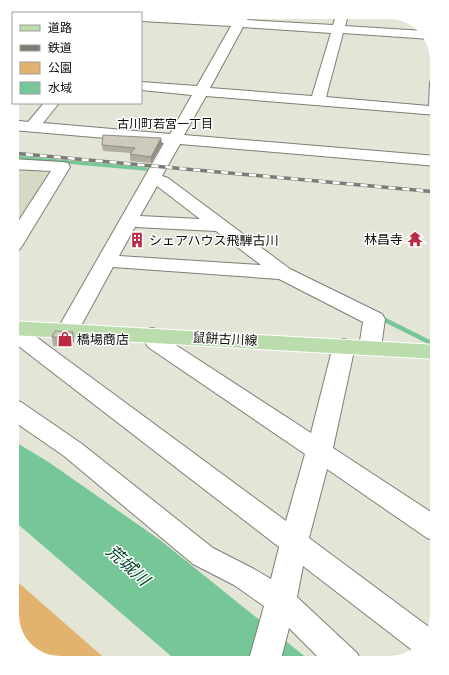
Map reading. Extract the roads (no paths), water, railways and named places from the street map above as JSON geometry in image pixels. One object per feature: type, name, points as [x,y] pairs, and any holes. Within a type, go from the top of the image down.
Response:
[{"type":"main road","name":"鼠餅古川線","points":[[19,329],[68,330],[430,351]]},
{"type":"street","points":[[68,330],[241,19]]},
{"type":"street","points":[[251,19],[338,29],[421,34]]},
{"type":"street","points":[[318,101],[341,19]]},
{"type":"street","points":[[142,86],[430,110]]},
{"type":"street","points":[[32,127],[51,104]]},
{"type":"street","points":[[19,126],[430,160]]},
{"type":"street","points":[[19,164],[62,167],[19,235]]},
{"type":"street","points":[[152,178],[162,182],[283,274],[374,319],[370,347]]},
{"type":"street","points":[[130,221],[220,226]]},
{"type":"street","points":[[107,261],[283,274]]},
{"type":"street","points":[[19,334],[422,639]]},
{"type":"street","points":[[152,335],[156,342],[430,525]]},
{"type":"street","points":[[266,656],[280,606],[294,542],[319,452],[344,346]]},
{"type":"street","points":[[19,413],[72,450],[203,556],[244,577],[338,656]]},
{"type":"water","name":"荒城川","points":[[19,444],[50,463],[160,540],[304,656],[171,656],[19,525]]},
{"type":"waterway","points":[[19,158],[146,169]]},
{"type":"waterway","points":[[381,318],[430,342]]},
{"type":"railway","points":[[19,154],[430,191]]},
{"type":"place","name":"林昌寺","points":[[415,239]]},
{"type":"place","name":"シェアハウス飛騨古川","points":[[137,240]]},
{"type":"place","name":"橋場商店","points":[[65,339]]},
{"type":"district","name":"古川町若宮一丁目","points":[[165,124]]}]
